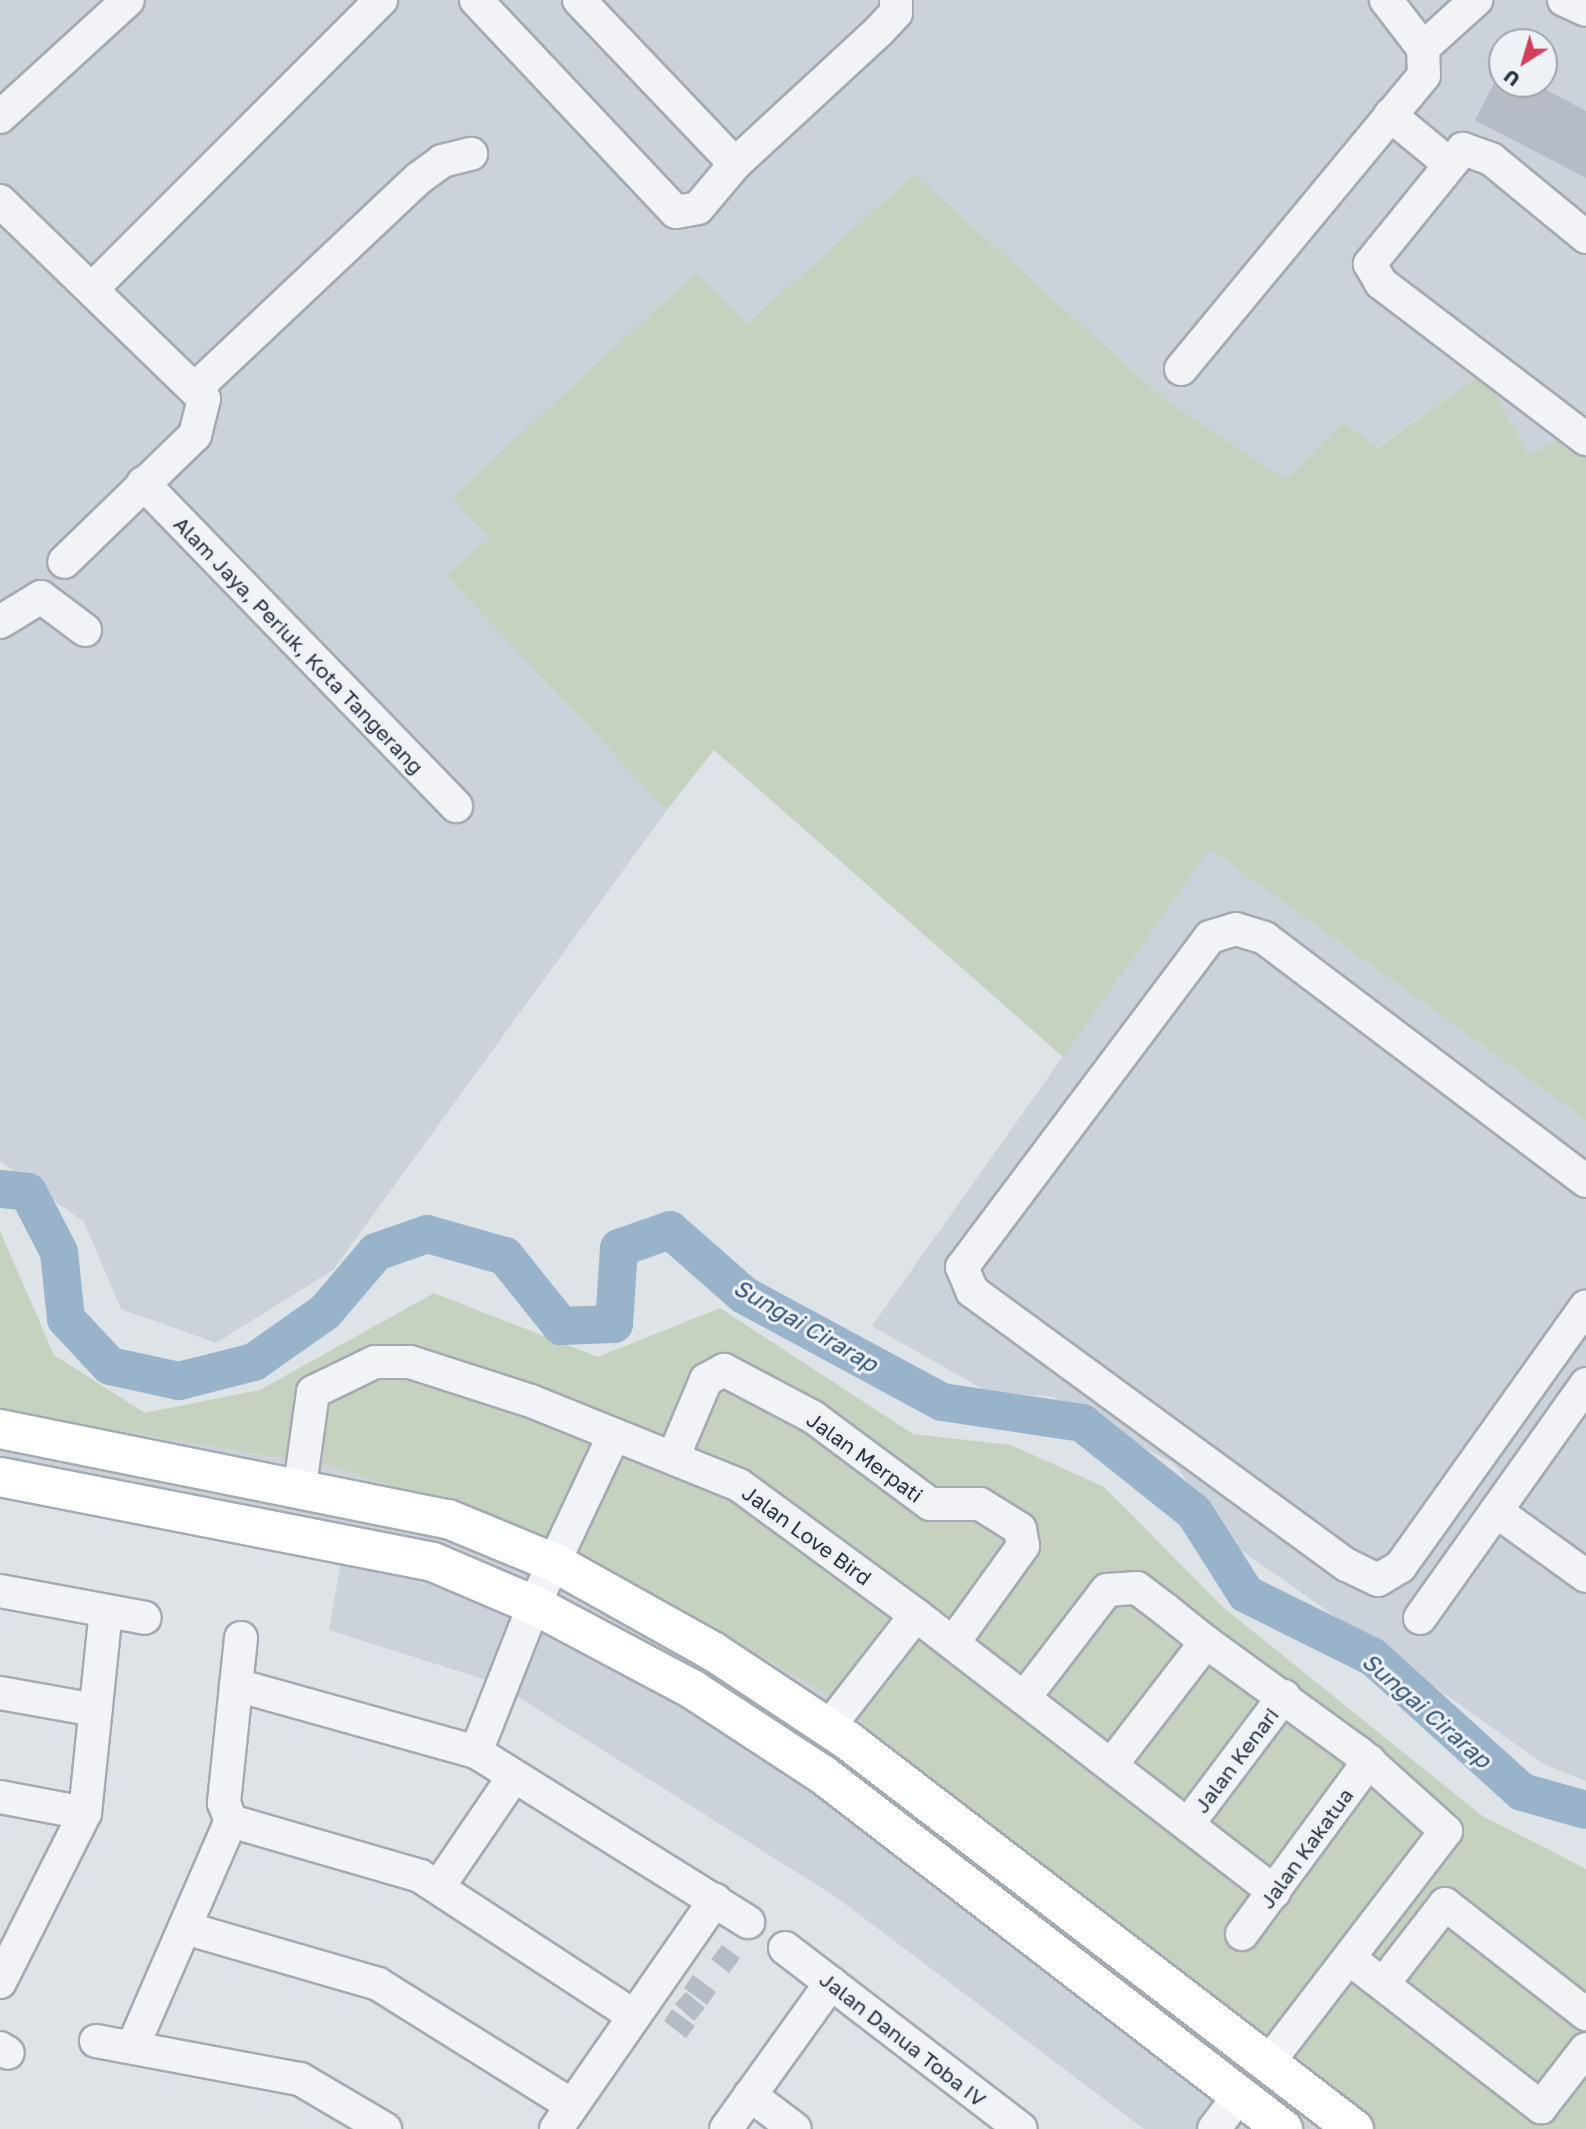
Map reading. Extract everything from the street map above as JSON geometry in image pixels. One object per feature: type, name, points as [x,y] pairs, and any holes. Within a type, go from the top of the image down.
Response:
[{"type":"main road","points":[[0,1429],[300,1486],[448,1518],[692,1689],[822,1774],[1278,2125],[1300,2088]]},
{"type":"main road","points":[[0,1477],[544,1585],[714,1652],[828,1727],[1354,2129]]},
{"type":"street","points":[[0,117],[128,0]]},
{"type":"street","points":[[476,0],[676,212],[698,208],[735,164],[879,31],[896,13],[896,0]]},
{"type":"street","points":[[579,0],[735,164]]},
{"type":"street","points":[[1386,0],[1424,62]]},
{"type":"street","points":[[1181,369],[1390,115],[1424,62],[1476,0]]},
{"type":"street","points":[[1564,0],[1586,10]]},
{"type":"street","points":[[92,289],[371,12]]},
{"type":"street","points":[[1390,115],[1447,162]]},
{"type":"street","points":[[1585,436],[1370,273],[1376,250],[1447,162],[1463,149],[1477,151],[1586,237]]},
{"type":"street","points":[[196,388],[419,177],[442,161],[471,154]]},
{"type":"street","points":[[0,201],[196,388],[204,399],[203,423],[64,562]]},
{"type":"street","name":"Alam Jaya, Periuk, Kota Tangerang","points":[[143,483],[456,806]]},
{"type":"street","points":[[0,622],[41,597],[85,630]]},
{"type":"street","points":[[1586,1181],[1265,938],[1236,929],[1210,937],[962,1267],[972,1291],[1347,1565],[1378,1580],[1399,1567],[1586,1306]]},
{"type":"street","name":"Jalan Love Bird","points":[[300,1486],[311,1395],[387,1360],[531,1401],[613,1437],[673,1458],[748,1491],[953,1643],[1275,1892]]},
{"type":"street","name":"Jalan Merpati","points":[[673,1458],[706,1380],[724,1370],[813,1417],[930,1504],[975,1502],[1020,1529],[1023,1546],[953,1643]]},
{"type":"street","points":[[1420,1618],[1586,1384]]},
{"type":"street","points":[[476,1752],[544,1585],[613,1437]]},
{"type":"street","points":[[1496,1511],[1586,1576]]},
{"type":"street","points":[[1024,1698],[1116,1586],[1137,1588],[1369,1762],[1446,1831],[1269,2062]]},
{"type":"street","points":[[0,1591],[145,1618]]},
{"type":"street","points":[[0,1982],[85,1813],[106,1611]]},
{"type":"street","points":[[828,1727],[916,1615]]},
{"type":"street","points":[[133,2046],[189,1929],[231,1821],[224,1803],[241,1638]]},
{"type":"street","points":[[1112,1764],[1206,1642]]},
{"type":"street","points":[[236,1685],[476,1752],[748,1922]]},
{"type":"street","points":[[0,1693],[96,1710]]},
{"type":"street","name":"Jalan Kenari","points":[[1188,1824],[1284,1696]]},
{"type":"street","name":"Jalan Kakatua","points":[[1242,1934],[1369,1762]]},
{"type":"street","points":[[439,1886],[514,1776]]},
{"type":"street","points":[[0,1797],[85,1813]]},
{"type":"street","points":[[231,1821],[391,1864],[439,1886],[634,2016]]},
{"type":"street","points":[[189,1929],[378,1984],[564,2117],[715,1900]]},
{"type":"street","points":[[1383,1984],[1445,1905],[1586,2014]]},
{"type":"street","name":"Jalan Danua Toba IV","points":[[785,1948],[1021,2129]]},
{"type":"street","points":[[1350,1959],[1541,2107],[1586,2049]]},
{"type":"street","points":[[726,2129],[831,1983]]},
{"type":"street","points":[[96,2041],[300,2079],[385,2129]]},
{"type":"street","points":[[750,2095],[795,2129]]},
{"type":"street","points":[[1214,2129],[1239,2096]]},
{"type":"shaded area","points":[[0,0],[1586,0],[1586,426],[1528,455],[1484,372],[1376,448],[1343,422],[1286,481],[1164,399],[914,174],[747,324],[697,274],[452,497],[491,538],[445,575],[667,810],[333,1270],[216,1343],[121,1309],[84,1222],[0,1161]]},
{"type":"shaded area","points":[[1210,849],[1586,1120],[1586,1781],[1545,1765],[1238,1548],[1174,1464],[1053,1397],[986,1391],[872,1326]]},
{"type":"shaded area","points":[[0,1411],[334,1467],[569,1546],[823,1692],[1373,2129],[1144,2129],[836,1897],[496,1683],[329,1630],[343,1551],[0,1485]]},
{"type":"green space","points":[[914,174],[1164,399],[1286,480],[1343,422],[1377,448],[1484,372],[1528,455],[1586,426],[1586,1120],[1210,849],[1063,1057],[714,750],[667,810],[445,575],[490,538],[452,497],[696,273],[747,324]]},
{"type":"green space","points":[[0,1231],[54,1355],[145,1413],[260,1390],[434,1293],[598,1357],[720,1308],[913,1434],[1011,1445],[1104,1487],[1224,1608],[1481,1815],[1586,1869],[1586,2129],[1373,2129],[823,1692],[569,1546],[334,1467],[0,1411]]},
{"type":"building","points":[[1488,95],[1488,98],[1558,96],[1586,111],[1586,178],[1475,120]]},
{"type":"building","points":[[722,1945],[740,1958],[729,1973],[711,1959]]},
{"type":"building","points":[[693,1975],[716,1992],[707,2005],[684,1988]]},
{"type":"building","points":[[686,1992],[705,2008],[694,2021],[675,2004]]},
{"type":"building","points":[[672,2009],[695,2026],[686,2038],[664,2021]]},
{"type":"waterway","name":"Sungai Cirarap","points":[[0,1189],[28,1192],[59,1252],[66,1319],[110,1366],[179,1381],[254,1362],[325,1312],[376,1252],[427,1234],[505,1256],[561,1326],[614,1324],[619,1248],[670,1230],[744,1295],[942,1402],[1082,1423],[1194,1512],[1246,1594],[1373,1657],[1522,1792],[1586,1810]]}]
